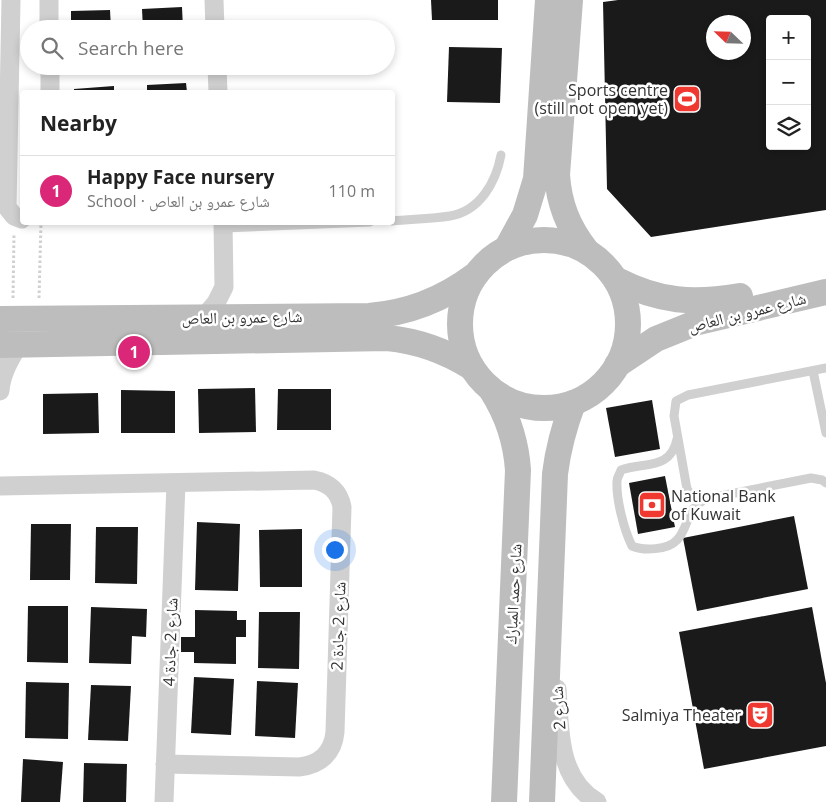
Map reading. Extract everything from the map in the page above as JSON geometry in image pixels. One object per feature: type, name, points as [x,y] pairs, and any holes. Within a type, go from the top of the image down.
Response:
[{"type":"main road","points":[[507,248],[525,215],[536,179],[548,0]]},
{"type":"main road","points":[[570,0],[556,175],[560,202],[570,227],[586,250],[608,268],[617,280],[627,308],[627,338],[618,365],[609,378],[599,388],[574,403],[546,409],[531,408],[511,402],[484,384],[471,367],[461,341],[460,314],[468,287],[475,275],[494,255],[520,243],[546,239],[567,242],[586,250]]},
{"type":"main road","name":"شارع عمرو بن العاص","points":[[6,319],[388,314],[434,301],[459,287],[475,275]]},
{"type":"main road","name":"شارع عمرو بن العاص","points":[[617,280],[640,291],[665,298],[700,302],[753,294],[826,277]]},
{"type":"main road","name":"شارع عمرو بن العاص","points":[[618,365],[656,340],[691,324],[826,294]]},
{"type":"main road","name":"شارع عمرو بن العاص","points":[[9,345],[387,338],[422,343],[440,349],[471,367]]},
{"type":"main road","name":"شارع حمد المبارك","points":[[492,391],[501,405],[511,429],[517,453],[518,470],[504,802]]},
{"type":"main road","points":[[542,802],[555,474],[558,450],[574,403]]},
{"type":"street","points":[[11,0],[7,207],[18,218]]},
{"type":"street","points":[[49,0],[49,20]]},
{"type":"street","points":[[214,0],[215,20]]},
{"type":"street","points":[[50,75],[50,90]]},
{"type":"street","points":[[217,75],[218,90]]},
{"type":"street","points":[[204,317],[216,303],[224,287],[223,225]]},
{"type":"street","points":[[224,287],[244,317]]},
{"type":"street","points":[[0,392],[0,383],[8,364],[9,345]]},
{"type":"street","name":"شارع 2 جادة 2","points":[[0,486],[314,480],[327,484],[337,493],[342,507],[336,722],[331,750],[318,763],[309,766],[165,764]]},
{"type":"street","name":"شارع 2 جادة 4","points":[[164,802],[176,483]]},
{"type":"street","name":"شارع 2","points":[[550,601],[561,748],[567,770],[589,797],[597,802]]},
{"type":"lane","points":[[395,221],[452,216],[463,212],[482,198],[489,188],[497,172],[501,155]]},
{"type":"lane","points":[[826,368],[688,395],[676,401],[674,416],[687,489],[692,497],[705,498],[811,478],[822,480],[826,483]]},
{"type":"lane","points":[[814,371],[826,433]]},
{"type":"lane","points":[[678,436],[676,445],[667,458],[658,463],[633,466],[621,470],[617,480],[620,506],[632,546],[639,549],[656,548],[669,545],[677,540],[694,507],[705,498]]},
{"type":"path","points":[[6,319],[18,218]]},
{"type":"path","points":[[38,319],[40,225]]},
{"type":"building","points":[[431,0],[498,0],[498,20],[432,20]]},
{"type":"building","name":"Sports centre (still not open yet)","points":[[618,0],[826,0],[826,210],[651,237],[607,189],[603,2]]},
{"type":"building","points":[[182,7],[183,20],[143,20],[142,9]]},
{"type":"building","points":[[110,10],[111,20],[71,20],[71,11]]},
{"type":"building","points":[[449,47],[502,48],[500,103],[447,102]]},
{"type":"building","points":[[186,83],[187,90],[147,90],[147,85]]},
{"type":"building","points":[[114,86],[114,90],[74,89]]},
{"type":"building","points":[[255,388],[256,432],[199,433],[198,389]]},
{"type":"building","points":[[278,389],[331,389],[331,430],[277,430]]},
{"type":"building","points":[[121,390],[175,391],[175,433],[121,433]]},
{"type":"building","points":[[98,393],[99,433],[43,434],[43,394]]},
{"type":"building","points":[[652,400],[660,449],[615,457],[606,408]]},
{"type":"building","name":"National Bank of Kuwait","points":[[665,476],[675,527],[638,534],[629,483]]},
{"type":"building","points":[[794,516],[808,589],[697,611],[683,538]]},
{"type":"building","points":[[197,522],[240,524],[238,591],[195,590]]},
{"type":"building","points":[[31,524],[71,524],[70,580],[30,580]]},
{"type":"building","points":[[96,527],[138,527],[137,584],[95,583]]},
{"type":"building","points":[[302,529],[302,587],[260,587],[259,530]]},
{"type":"building","points":[[28,606],[68,606],[68,663],[27,662]]},
{"type":"building","points":[[91,607],[147,609],[146,637],[132,636],[131,664],[89,663]]},
{"type":"building","name":"Salmiya Theater","points":[[812,607],[826,683],[826,746],[704,769],[679,632]]},
{"type":"building","points":[[195,610],[237,611],[237,620],[246,620],[246,637],[236,637],[236,664],[194,663],[194,652],[181,652],[181,637],[195,637]]},
{"type":"building","points":[[259,612],[300,612],[299,669],[258,668]]},
{"type":"building","points":[[194,677],[234,679],[231,735],[191,733]]},
{"type":"building","points":[[257,681],[298,683],[295,738],[255,736]]},
{"type":"building","points":[[26,682],[69,683],[68,739],[25,738]]},
{"type":"building","points":[[91,685],[131,686],[128,741],[88,740]]},
{"type":"building","points":[[23,759],[63,762],[60,802],[21,802]]},
{"type":"building","points":[[84,763],[127,764],[126,802],[83,802]]},
{"type":"place","name":"Sports centre (still not open yet)","points":[[687,99]]},
{"type":"place","name":"Happy Face nursery","points":[[134,352]]},
{"type":"place","name":"National Bank of Kuwait","points":[[652,505]]},
{"type":"place","name":"Salmiya Theater","points":[[760,715]]}]
